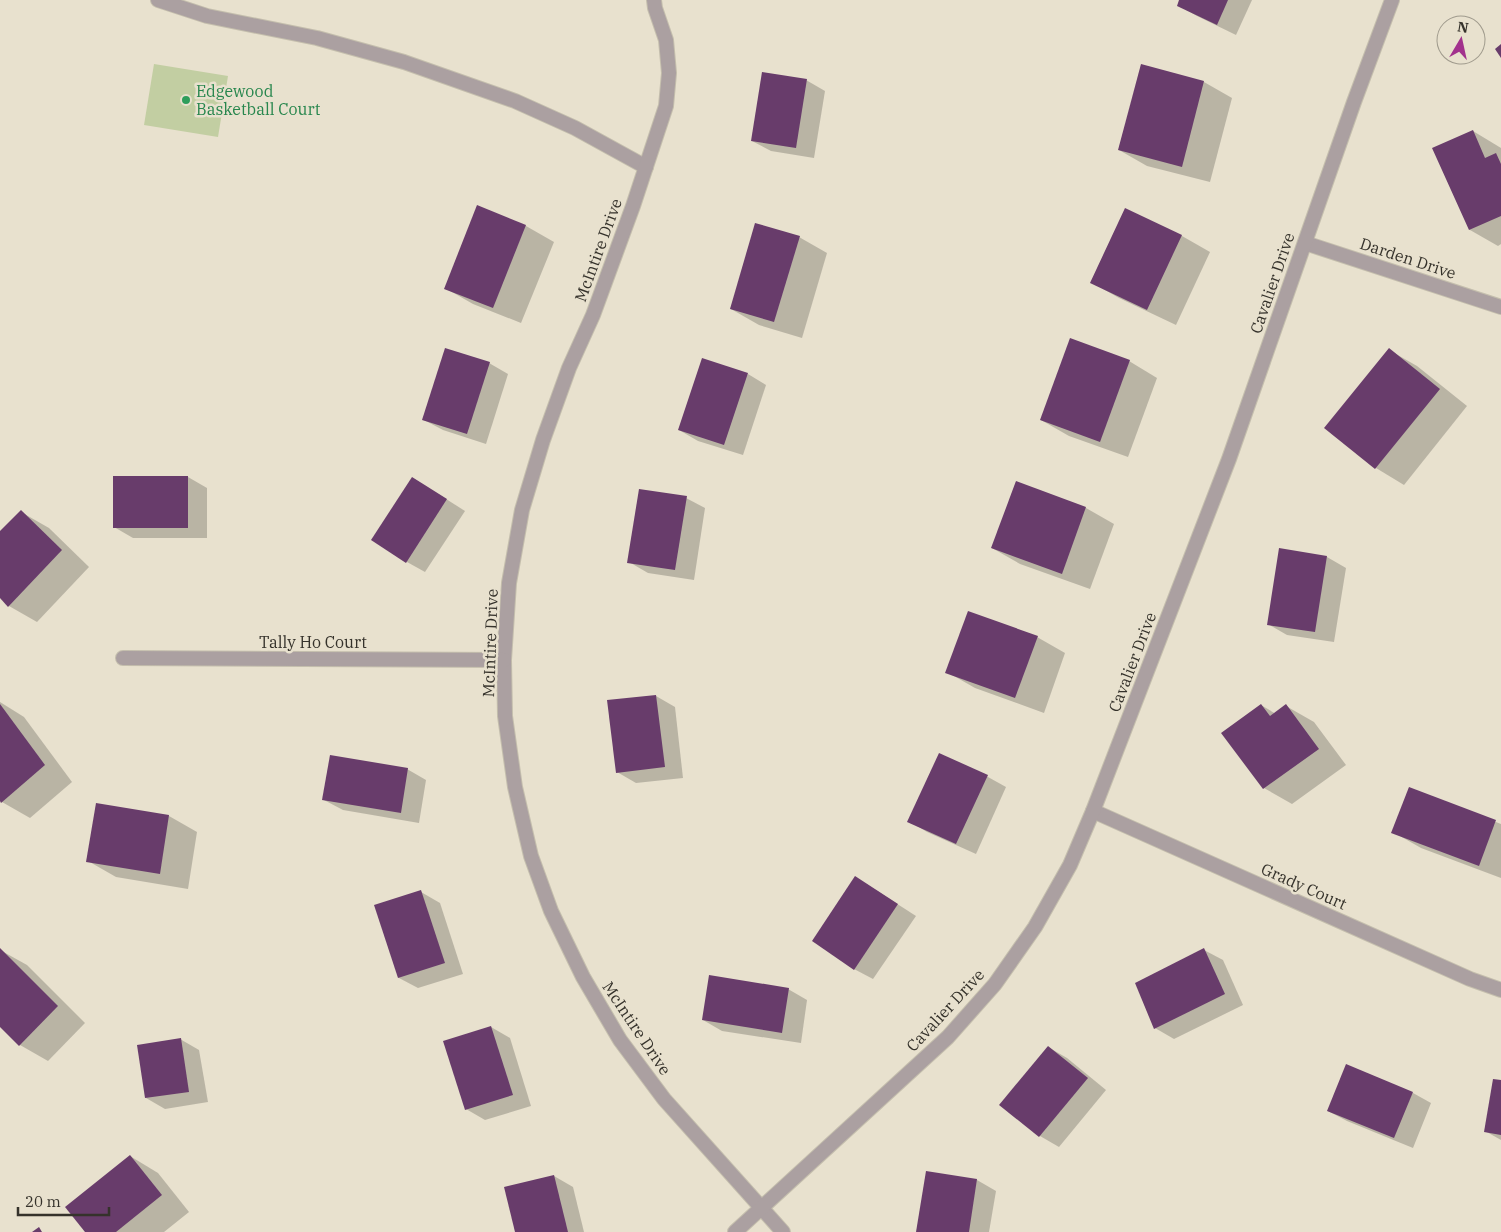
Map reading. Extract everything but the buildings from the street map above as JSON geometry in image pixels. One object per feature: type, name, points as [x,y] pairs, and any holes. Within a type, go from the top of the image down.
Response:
[{"type":"street","points":[[158,0],[207,16],[317,38],[404,62],[515,101],[574,128],[646,167]]},
{"type":"street","name":"McIntire Drive","points":[[654,0],[666,40],[669,73],[666,106],[633,206],[593,315],[570,368],[543,440],[522,510],[509,583],[504,660],[506,716],[515,787],[531,856],[551,911],[583,977],[620,1040],[664,1099],[783,1232]]},
{"type":"street","name":"Cavalier Drive","points":[[735,1232],[948,1037],[995,984],[1035,927],[1070,865],[1093,811],[1229,459],[1392,0]]},
{"type":"street","name":"Darden Drive","points":[[1305,243],[1501,307]]},
{"type":"street","name":"Tally Ho Court","points":[[123,658],[504,660]]},
{"type":"street","name":"Grady Court","points":[[1093,811],[1470,980],[1501,990]]},
{"type":"green space","name":"Edgewood Basketball Court","points":[[154,64],[228,76],[218,137],[144,125]]},
{"type":"place","name":"Edgewood Basketball Court","points":[[186,100]]}]
